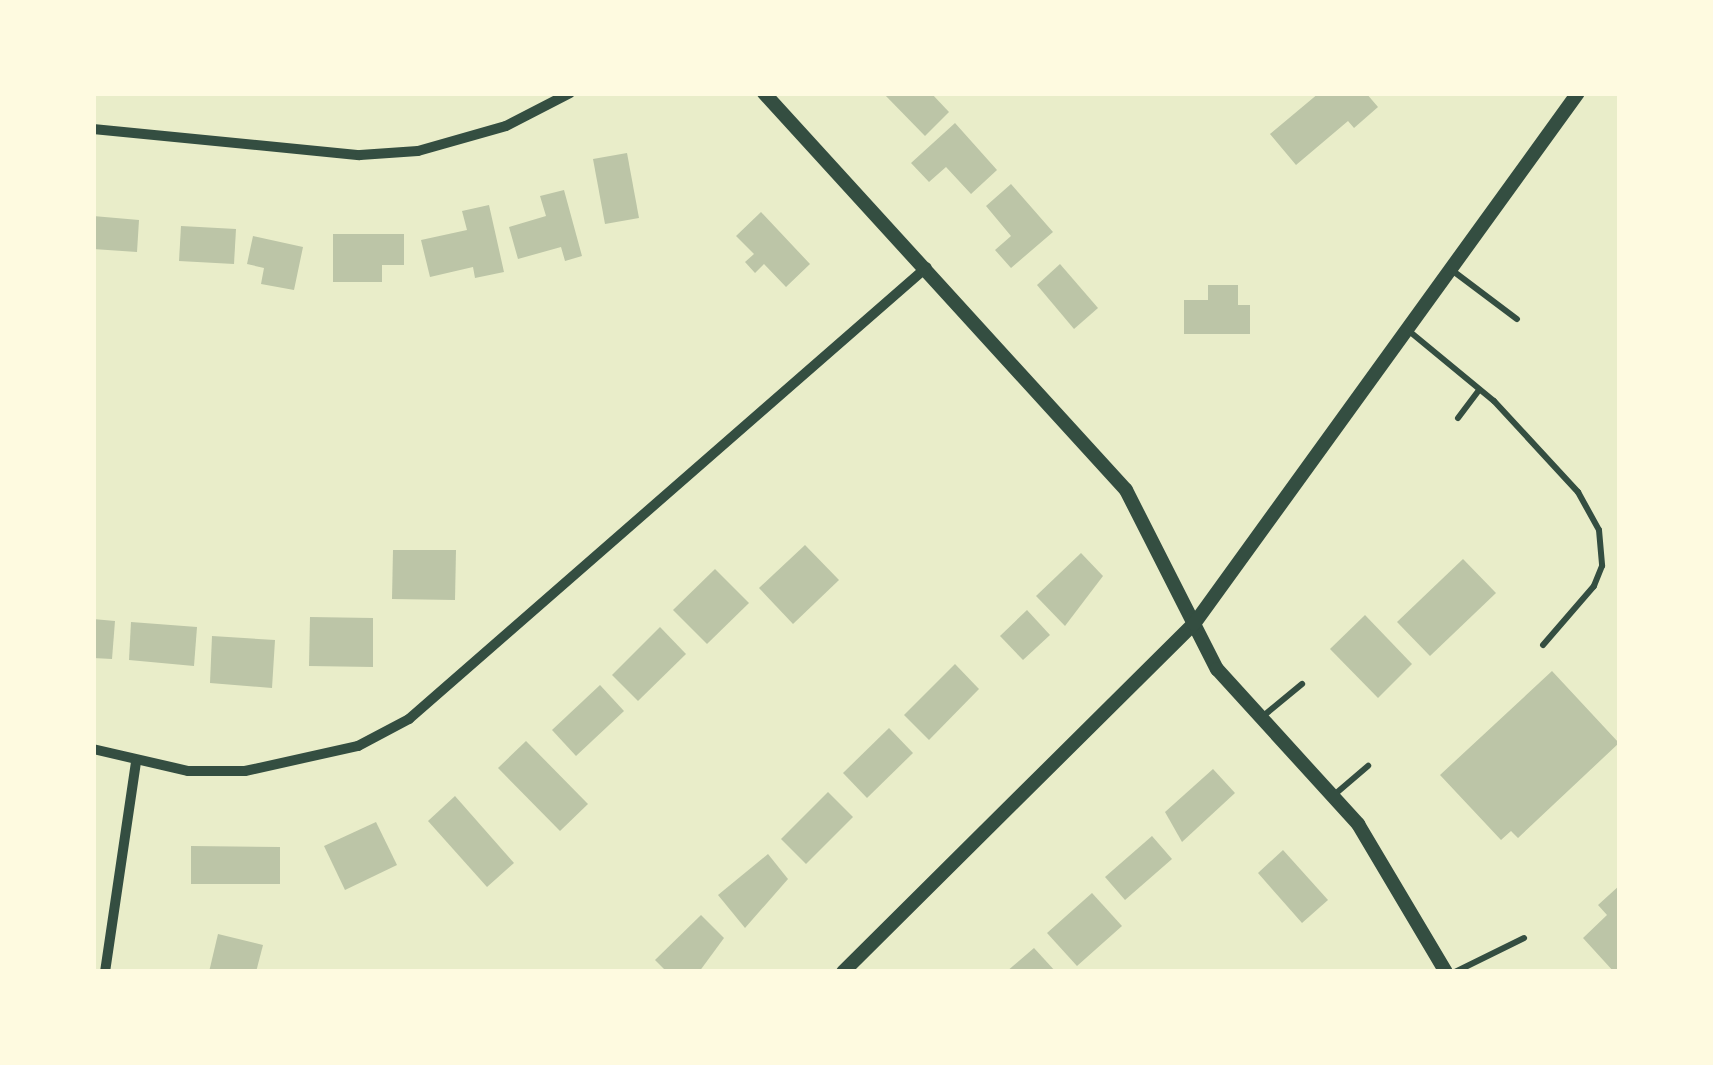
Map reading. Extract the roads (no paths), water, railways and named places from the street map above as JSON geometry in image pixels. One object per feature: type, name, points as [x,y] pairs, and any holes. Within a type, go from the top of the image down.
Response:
[{"type":"street","points":[[93,129],[360,155],[418,151],[506,126],[570,93]]},
{"type":"street","points":[[764,93],[1126,490],[1217,669],[1334,795],[1451,972]]},
{"type":"street","points":[[843,972],[1195,624],[1578,93]]},
{"type":"street","points":[[93,749],[188,771],[298,763],[358,746],[409,719],[927,267]]},
{"type":"street","points":[[105,972],[136,761]]},
{"type":"lane","points":[[1450,269],[1517,319]]},
{"type":"lane","points":[[1406,329],[1479,390],[1578,492],[1599,530],[1602,566],[1594,586],[1543,645]]},
{"type":"lane","points":[[1458,418],[1479,390]]},
{"type":"lane","points":[[1262,717],[1302,683]]},
{"type":"lane","points":[[1334,795],[1368,766]]},
{"type":"lane","points":[[1451,972],[1523,938]]}]
